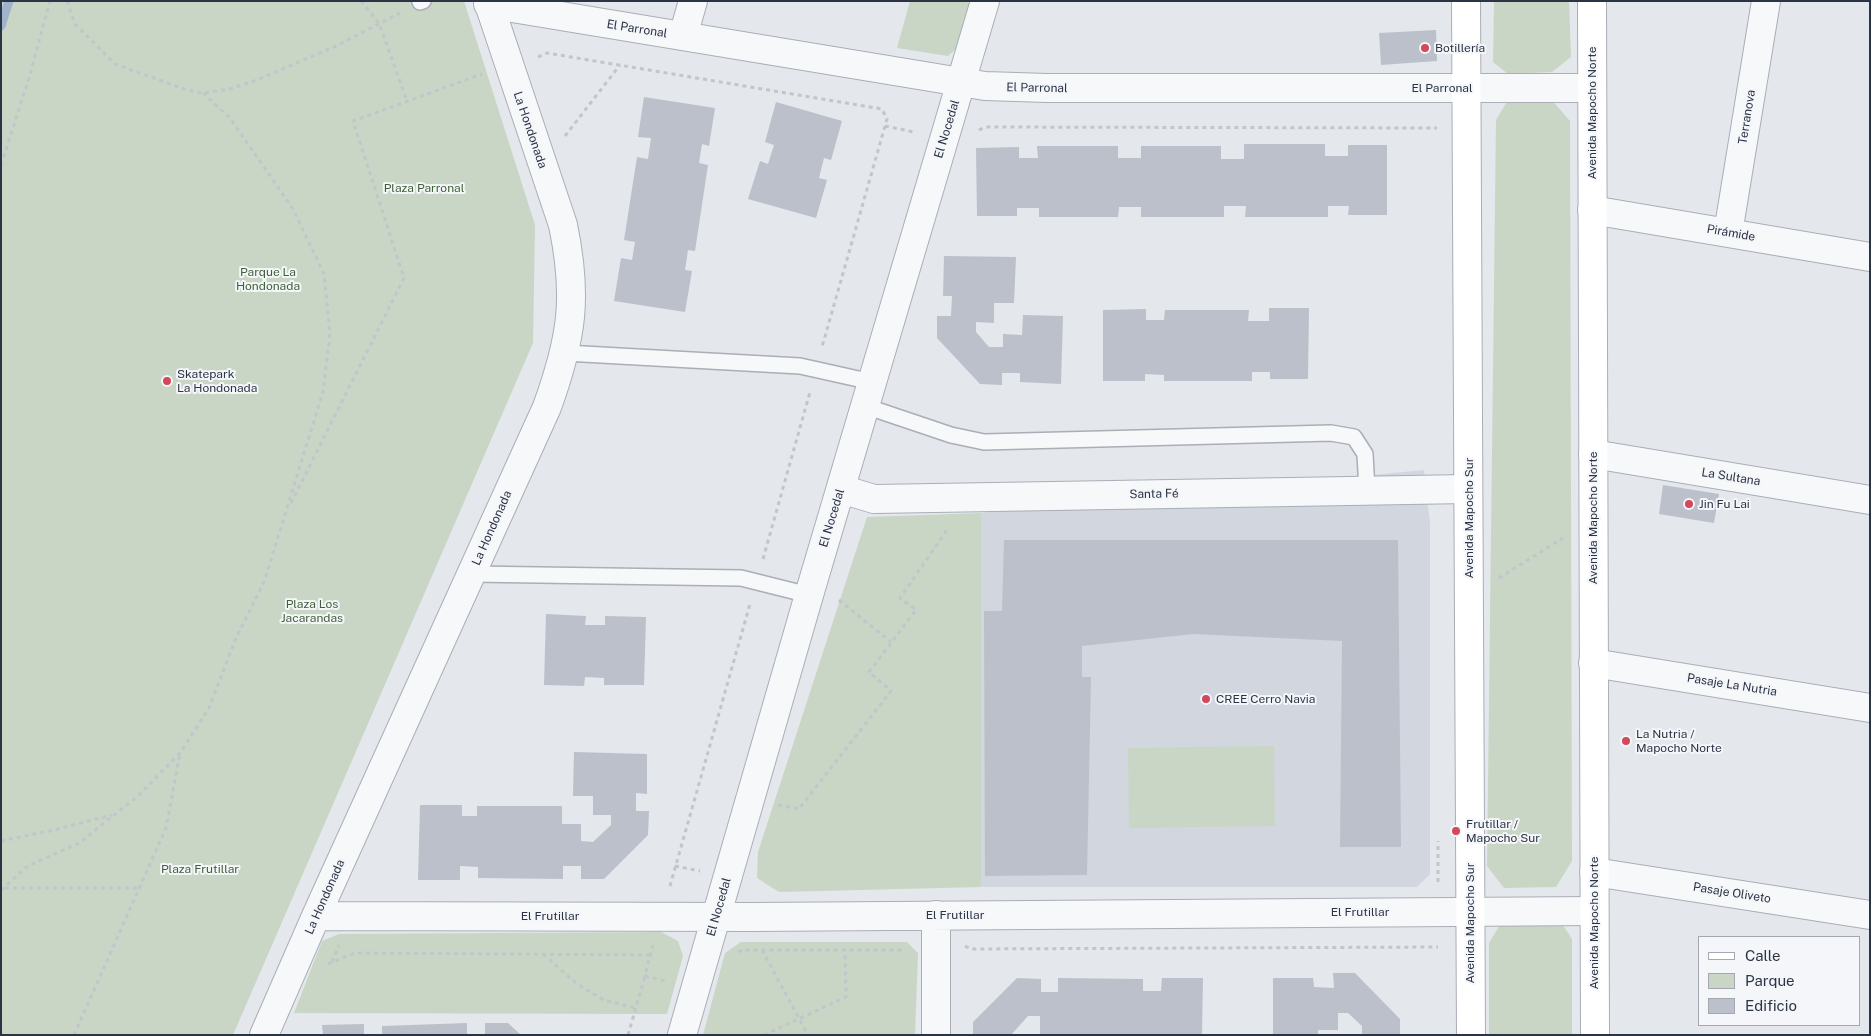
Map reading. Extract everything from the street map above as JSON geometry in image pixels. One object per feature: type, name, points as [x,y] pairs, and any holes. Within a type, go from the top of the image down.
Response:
[{"type":"street","points":[[683,36],[693,1]]},
{"type":"street","name":"El Nocedal","points":[[682,1035],[716,917],[821,595],[841,489],[985,1]]},
{"type":"street","name":"Avenida Mapocho Sur","points":[[1466,1],[1471,1035]]},
{"type":"street","name":"Avenida Mapocho Norte","points":[[1592,1],[1595,1035]]},
{"type":"street","name":"Terranova","points":[[1728,233],[1766,1]]},
{"type":"street","name":"El Parronal","points":[[488,2],[961,83],[1010,88],[1592,88]]},
{"type":"street","name":"La Hondonada","points":[[264,1035],[547,407],[565,353],[571,320],[572,286],[569,255],[563,225],[488,2]]},
{"type":"street","name":"Pirámide","points":[[1592,210],[1870,257]]},
{"type":"street","name":"La Sultana","points":[[1593,454],[1870,500]]},
{"type":"street","name":"Santa Fé","points":[[841,489],[874,499],[1468,489]]},
{"type":"street","name":"Pasaje La Nutria","points":[[1594,663],[1870,708]]},
{"type":"street","name":"Pasaje Oliveto","points":[[1594,872],[1870,915]]},
{"type":"street","name":"El Frutillar","points":[[316,916],[716,917],[1594,911]]},
{"type":"street","points":[[936,915],[936,1035]]},
{"type":"lane","points":[[565,353],[800,366],[816,369],[951,435],[984,442],[1331,432],[1354,437],[1365,454],[1367,490]]},
{"type":"lane","points":[[471,574],[741,578],[821,595]]},
{"type":"path","points":[[1,165],[50,1]]},
{"type":"path","points":[[67,1],[75,24],[115,64],[187,90],[203,93],[230,89],[257,80],[336,46],[422,2]]},
{"type":"path","points":[[361,1],[379,23],[407,101]]},
{"type":"path","points":[[538,66],[536,58],[547,53],[882,108],[887,119],[628,1035]]},
{"type":"path","points":[[287,512],[404,278],[353,121],[508,65]]},
{"type":"path","points":[[531,133],[557,125],[562,140],[620,65]]},
{"type":"path","points":[[2,889],[28,866],[79,843],[138,796],[180,753],[209,708],[236,638],[264,582],[323,392],[330,334],[324,274],[293,209],[230,118],[203,93]]},
{"type":"path","points":[[971,133],[986,127],[1439,128]]},
{"type":"path","points":[[772,804],[799,809],[891,692],[869,672],[916,610],[900,598],[951,523]]},
{"type":"path","points":[[1469,579],[1500,578],[1565,537],[1593,537]]},
{"type":"path","points":[[821,595],[891,642]]},
{"type":"path","points":[[74,1035],[166,828],[180,753]]},
{"type":"path","points":[[1,841],[54,830],[115,814]]},
{"type":"path","points":[[2,889],[139,888]]},
{"type":"path","points":[[732,956],[742,950],[904,950],[916,944],[962,944],[971,949],[1438,947]]},
{"type":"path","points":[[762,950],[808,1035]]},
{"type":"path","points":[[764,1035],[846,997],[845,950]]},
{"type":"path","points":[[324,966],[355,953],[650,955]]},
{"type":"path","points":[[542,954],[577,984],[604,1000],[635,1008]]},
{"type":"path","points":[[645,976],[696,988]]},
{"type":"shaded area","name":"CREE Cerro Navia","points":[[1424,470],[1430,523],[1430,874],[1417,887],[981,887],[981,513]]},
{"type":"green space","name":"Parque La Hondonada","points":[[1,1],[464,1],[535,225],[533,343],[233,1035],[1,1035]]},
{"type":"green space","points":[[910,1],[972,1],[957,48],[948,56],[897,48]]},
{"type":"green space","points":[[1494,1],[1569,1],[1571,57],[1552,72],[1508,74],[1493,62]]},
{"type":"green space","points":[[1550,98],[1570,121],[1572,861],[1556,887],[1504,888],[1487,866],[1496,120],[1508,100]]},
{"type":"green space","points":[[981,513],[981,887],[779,892],[757,878],[758,852],[867,517]]},
{"type":"green space","points":[[1274,746],[1275,826],[1129,828],[1128,748]]},
{"type":"green space","points":[[1561,922],[1572,939],[1572,1035],[1489,1035],[1489,943],[1501,923]]},
{"type":"green space","points":[[661,932],[678,941],[683,956],[667,1014],[294,1013],[322,941],[339,934]]},
{"type":"green space","points":[[741,942],[907,942],[918,953],[915,1035],[703,1035],[725,953]]},
{"type":"building","points":[[1436,30],[1437,61],[1381,65],[1379,33]]},
{"type":"building","points":[[644,97],[715,108],[709,146],[702,144],[699,163],[708,165],[695,251],[688,250],[685,270],[692,271],[685,312],[614,301],[621,258],[632,260],[635,242],[624,240],[637,157],[648,159],[651,138],[638,137]]},
{"type":"building","points":[[776,102],[842,121],[831,160],[824,158],[819,178],[827,180],[816,218],[748,199],[760,161],[768,164],[774,145],[765,142]]},
{"type":"building","points":[[1244,144],[1325,144],[1325,156],[1348,156],[1348,145],[1387,145],[1387,215],[1348,215],[1349,206],[1328,206],[1328,217],[1245,217],[1246,206],[1224,206],[1224,217],[1141,217],[1141,207],[1119,207],[1118,217],[1039,217],[1039,208],[1017,208],[1017,216],[977,216],[976,148],[1019,147],[1019,158],[1038,158],[1037,146],[1118,146],[1118,158],[1141,158],[1141,146],[1221,146],[1221,159],[1244,159]]},
{"type":"building","points":[[944,256],[1016,257],[1014,303],[994,303],[994,323],[976,322],[976,332],[989,347],[1003,347],[1003,334],[1022,335],[1023,315],[1063,316],[1061,384],[1020,382],[1020,373],[1002,373],[1002,385],[980,384],[937,338],[937,316],[951,316],[952,296],[943,296]]},
{"type":"building","points":[[1269,308],[1309,308],[1308,379],[1270,379],[1270,372],[1252,372],[1252,381],[1164,381],[1164,375],[1145,374],[1145,381],[1103,381],[1103,310],[1146,309],[1146,320],[1164,320],[1165,310],[1249,310],[1248,321],[1269,321]]},
{"type":"building","name":"Jin Fu Lai","points":[[1663,485],[1719,494],[1714,523],[1659,514]]},
{"type":"building","points":[[1004,540],[1398,540],[1401,847],[1340,847],[1342,641],[1193,634],[1082,646],[1082,677],[1091,677],[1087,875],[985,876],[984,611],[1002,611]]},
{"type":"building","points":[[546,614],[586,616],[585,625],[605,625],[605,616],[646,617],[644,685],[604,685],[604,678],[585,677],[584,686],[544,685]]},
{"type":"building","points":[[574,752],[647,754],[647,794],[636,793],[636,811],[649,811],[648,835],[604,879],[581,879],[581,866],[563,866],[563,879],[478,878],[478,867],[460,866],[460,880],[418,880],[420,805],[462,805],[462,816],[477,816],[477,806],[562,806],[562,824],[581,824],[581,841],[593,842],[611,825],[611,815],[593,815],[593,796],[573,796]]},
{"type":"building","points":[[1333,973],[1355,973],[1400,1019],[1400,1035],[1362,1035],[1362,1026],[1348,1013],[1338,1013],[1338,1030],[1318,1030],[1318,1035],[1273,1035],[1273,978],[1313,978],[1314,987],[1334,988]]},
{"type":"building","points":[[1017,978],[1041,979],[1041,992],[1058,992],[1058,978],[1143,979],[1143,991],[1161,991],[1162,978],[1203,978],[1202,1035],[1040,1034],[1040,1016],[1028,1016],[1011,1035],[973,1035],[973,1022]]},
{"type":"building","points":[[467,1023],[467,1035],[382,1035],[382,1026]]},
{"type":"building","points":[[485,1023],[508,1023],[521,1035],[485,1035]]},
{"type":"building","points":[[364,1024],[364,1035],[323,1035],[322,1025]]},
{"type":"waterway","points":[[1,26],[9,1]]},
{"type":"place","name":"Botillería","points":[[1425,48]]},
{"type":"place","name":"Skatepark La Hondonada","points":[[167,381]]},
{"type":"place","name":"Jin Fu Lai","points":[[1689,504]]},
{"type":"place","name":"CREE Cerro Navia","points":[[1206,699]]},
{"type":"place","name":"La Nutria / Mapocho Norte","points":[[1626,741]]},
{"type":"place","name":"Frutillar / Mapocho Sur","points":[[1456,831]]},
{"type":"park label","name":"Plaza Parronal","points":[[424,188]]},
{"type":"park label","name":"Plaza Los Jacarandas","points":[[312,611]]},
{"type":"park label","name":"Plaza Frutillar","points":[[200,869]]}]
